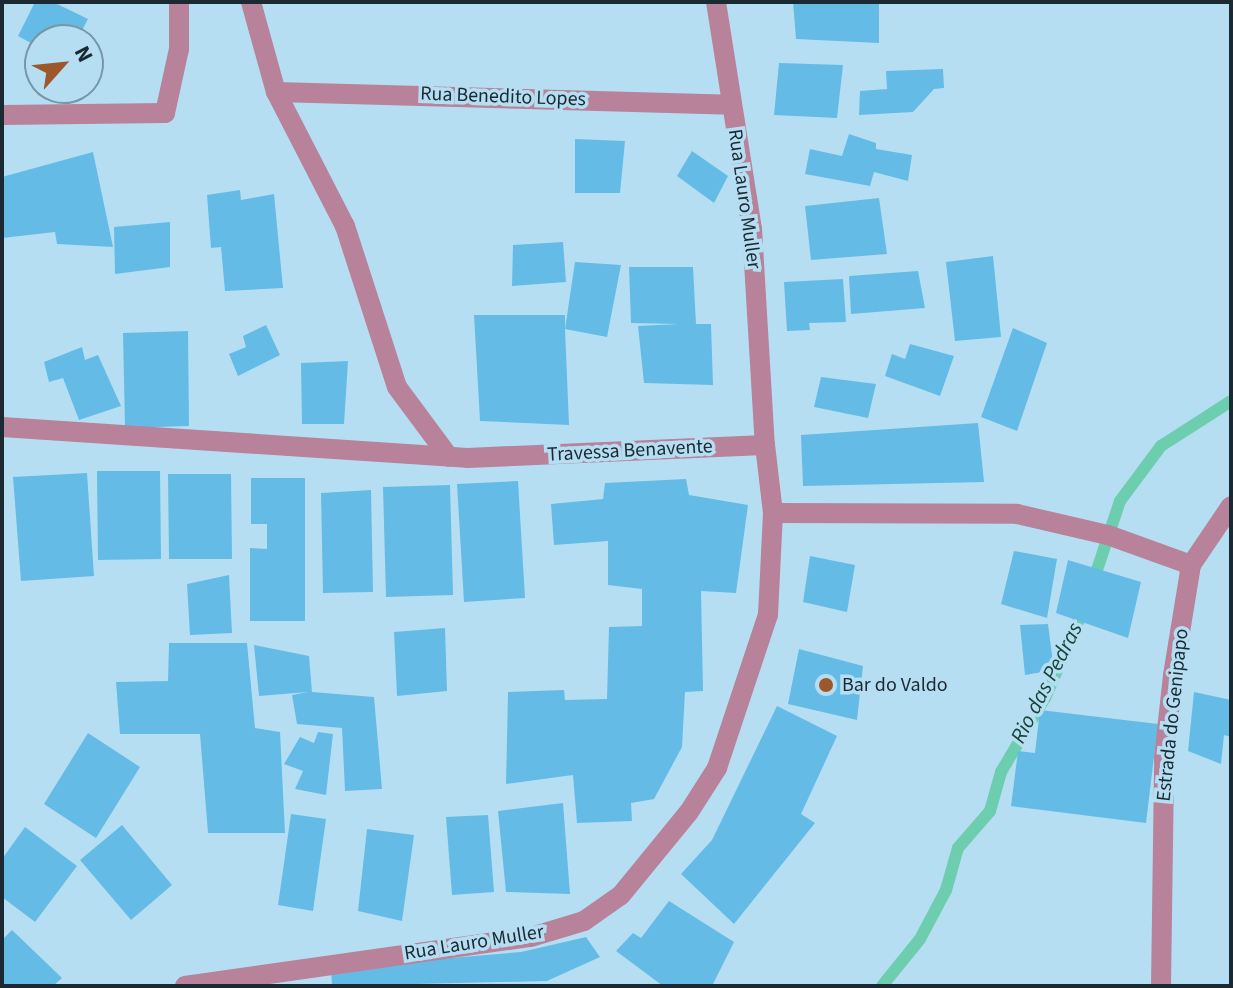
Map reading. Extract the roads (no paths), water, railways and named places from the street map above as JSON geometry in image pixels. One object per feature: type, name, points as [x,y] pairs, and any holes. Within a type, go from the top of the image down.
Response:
[{"type":"street","points":[[2,115],[165,113],[179,49],[179,2]]},
{"type":"street","points":[[251,2],[276,92],[345,226],[397,387],[449,457]]},
{"type":"street","name":"Rua Lauro Muller","points":[[716,2],[752,229],[765,445]]},
{"type":"street","name":"Rua Benedito Lopes","points":[[276,92],[731,105]]},
{"type":"street","name":"Travessa Benavente","points":[[2,427],[449,457],[765,445]]},
{"type":"street","points":[[765,445],[773,513],[1017,514],[1108,535],[1191,565]]},
{"type":"street","name":"Estrada do Genipapo","points":[[1161,986],[1164,757],[1191,565],[1231,506]]},
{"type":"street","name":"Rua Lauro Muller","points":[[185,986],[531,937],[584,921],[621,895],[689,812],[717,768],[768,615],[773,513]]},
{"type":"waterway","name":"Rio das Pedras","points":[[1092,585],[1120,501],[1161,446],[1231,401]]},
{"type":"waterway","name":"Rio das Pedras","points":[[882,986],[920,939],[946,890],[958,848],[990,811],[1001,772],[1045,698],[1085,606]]},
{"type":"place","name":"Bar do Valdo","points":[[826,685]]}]
